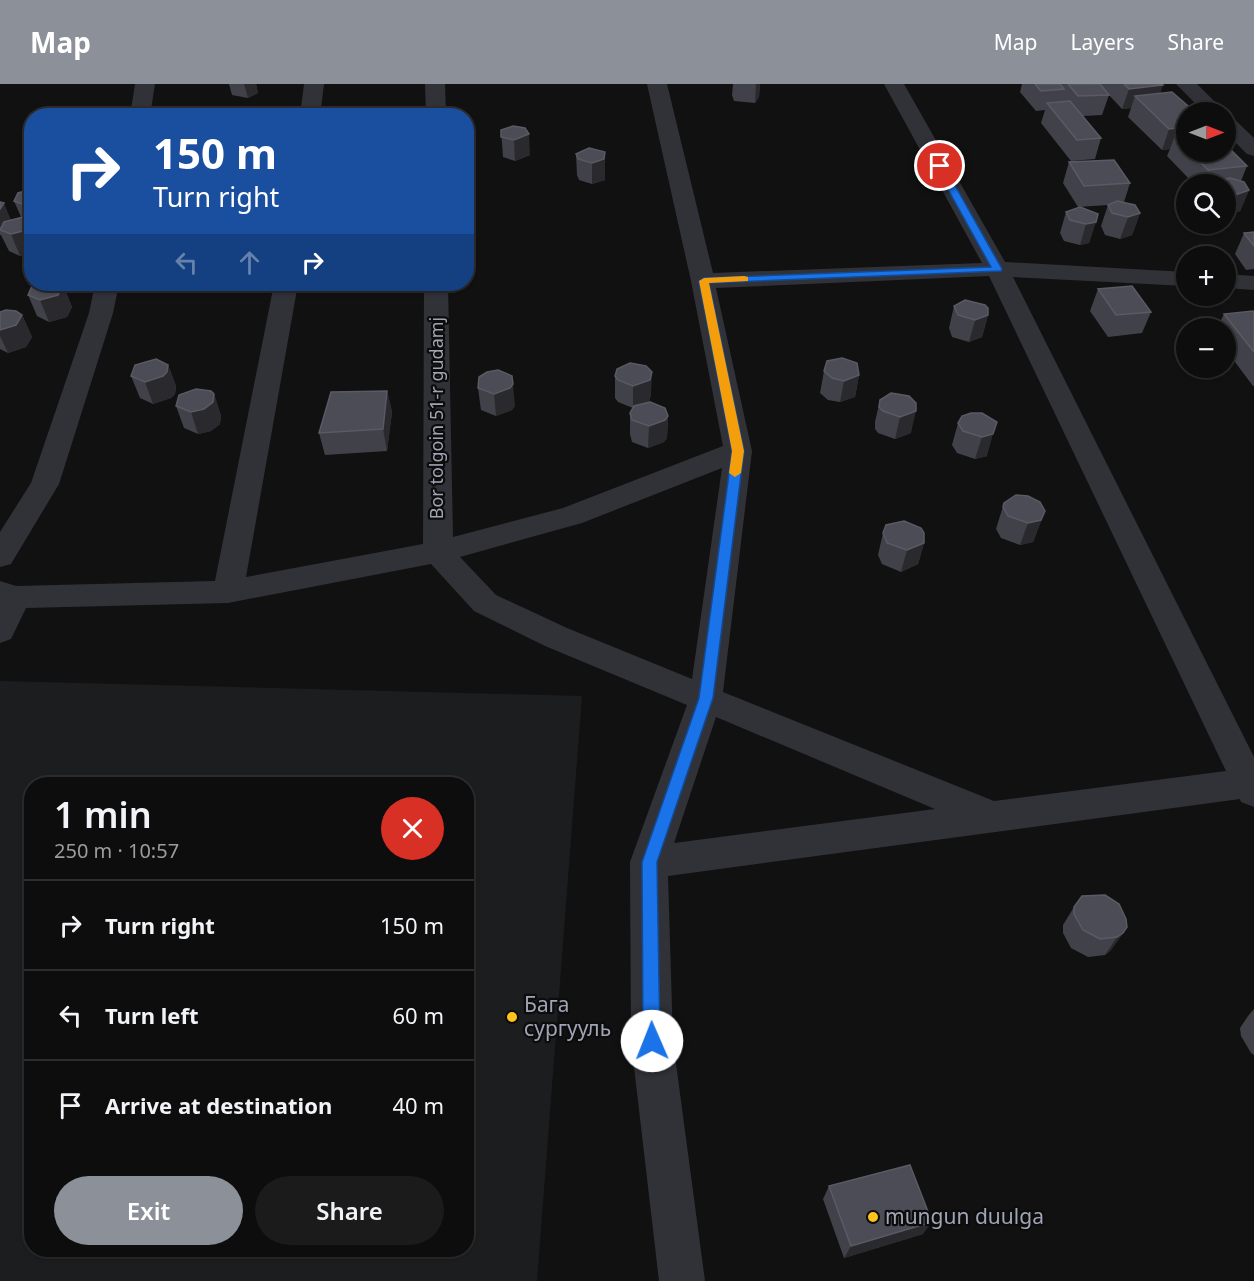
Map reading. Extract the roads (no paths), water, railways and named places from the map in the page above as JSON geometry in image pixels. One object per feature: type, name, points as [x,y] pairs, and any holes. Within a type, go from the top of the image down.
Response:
[{"type":"street","points":[[141,108],[145,84]]},
{"type":"street","points":[[311,108],[314,84]]},
{"type":"street","points":[[435,84],[436,108]]},
{"type":"street","points":[[657,84],[704,281],[738,451],[706,698],[649,862],[652,1041],[682,1281]]},
{"type":"street","points":[[649,862],[993,817],[1252,787],[997,269],[894,84]]},
{"type":"street","points":[[1186,84],[1205,102]]},
{"type":"street","points":[[1236,133],[1254,150]]},
{"type":"street","points":[[704,281],[997,269],[1176,278]]},
{"type":"street","points":[[1239,282],[1254,300]]},
{"type":"street","points":[[0,556],[45,484],[101,313],[106,291]]},
{"type":"street","points":[[228,592],[285,291]]},
{"type":"street","name":"Bor tolgoin 51-r gudamj","points":[[436,291],[438,552]]},
{"type":"street","points":[[0,631],[8,595],[228,592],[438,552],[572,516],[738,451]]},
{"type":"street","points":[[438,552],[485,603],[556,637],[993,817]]},
{"type":"place","name":"Бага сургууль","points":[[512,1017]]},
{"type":"place","name":"mungun duulga","points":[[873,1217]]}]
